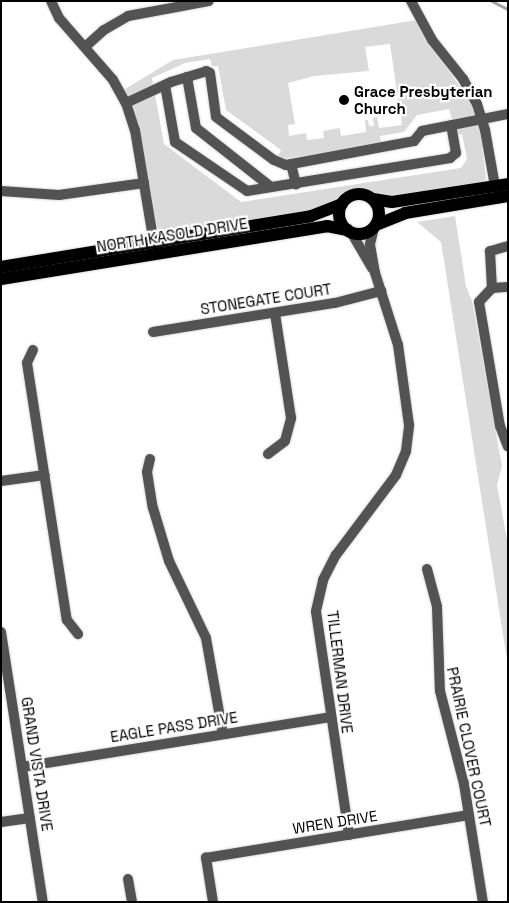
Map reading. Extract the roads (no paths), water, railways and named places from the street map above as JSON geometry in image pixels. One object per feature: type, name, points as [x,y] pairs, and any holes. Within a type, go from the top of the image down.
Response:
[{"type":"main road","points":[[506,197],[405,213],[375,226],[363,234],[349,231],[340,218],[342,204],[355,195],[392,202],[508,184]]},
{"type":"main road","points":[[373,199],[379,211],[375,226]]},
{"type":"main road","name":"NORTH KASOLD DRIVE","points":[[1,279],[311,216],[342,204]]},
{"type":"main road","name":"NORTH KASOLD DRIVE","points":[[1,267],[327,226],[349,231]]},
{"type":"street","points":[[51,1],[59,18],[113,80],[126,103],[135,130],[155,248]]},
{"type":"street","points":[[85,47],[104,30],[128,16],[209,1]]},
{"type":"street","points":[[411,1],[432,40],[471,92],[483,119],[495,186],[506,197]]},
{"type":"street","points":[[126,103],[165,85],[210,73],[216,117],[274,160],[291,164],[414,141],[422,131],[508,114]]},
{"type":"street","points":[[186,78],[196,128],[271,187]]},
{"type":"street","points":[[165,85],[174,142],[247,191],[455,157],[451,125]]},
{"type":"street","points":[[291,164],[296,184]]},
{"type":"street","points":[[1,190],[59,195],[144,183]]},
{"type":"street","name":"TILLERMAN DRIVE","points":[[375,226],[370,244],[375,273]]},
{"type":"street","name":"TILLERMAN DRIVE","points":[[349,231],[375,273],[382,291],[398,345],[409,410],[408,438],[396,475],[336,555],[318,595],[316,624],[349,835]]},
{"type":"street","points":[[492,288],[490,251],[508,246]]},
{"type":"street","points":[[508,287],[492,288],[479,302],[500,426],[508,447]]},
{"type":"street","name":"STONEGATE COURT","points":[[153,332],[351,300],[382,291]]},
{"type":"street","points":[[268,454],[285,441],[290,418],[275,313]]},
{"type":"street","points":[[33,350],[27,363],[68,620],[78,634]]},
{"type":"street","points":[[150,459],[147,472],[153,508],[170,561],[206,638],[223,734]]},
{"type":"street","points":[[1,481],[45,475]]},
{"type":"street","name":"PRAIRIE CLOVER COURT","points":[[427,569],[437,607],[440,691],[460,763],[482,902]]},
{"type":"street","name":"GRAND VISTA DRIVE","points":[[1,632],[44,902]]},
{"type":"street","name":"EAGLE PASS DRIVE","points":[[22,767],[330,717]]},
{"type":"street","name":"WREN DRIVE","points":[[213,902],[206,858],[469,815]]},
{"type":"street","points":[[1,822],[30,818]]},
{"type":"street","points":[[128,879],[132,902]]},
{"type":"waterway","points":[[492,1],[508,9]]},
{"type":"place","name":"Grace Presbyterian Church","points":[[344,100]]}]
